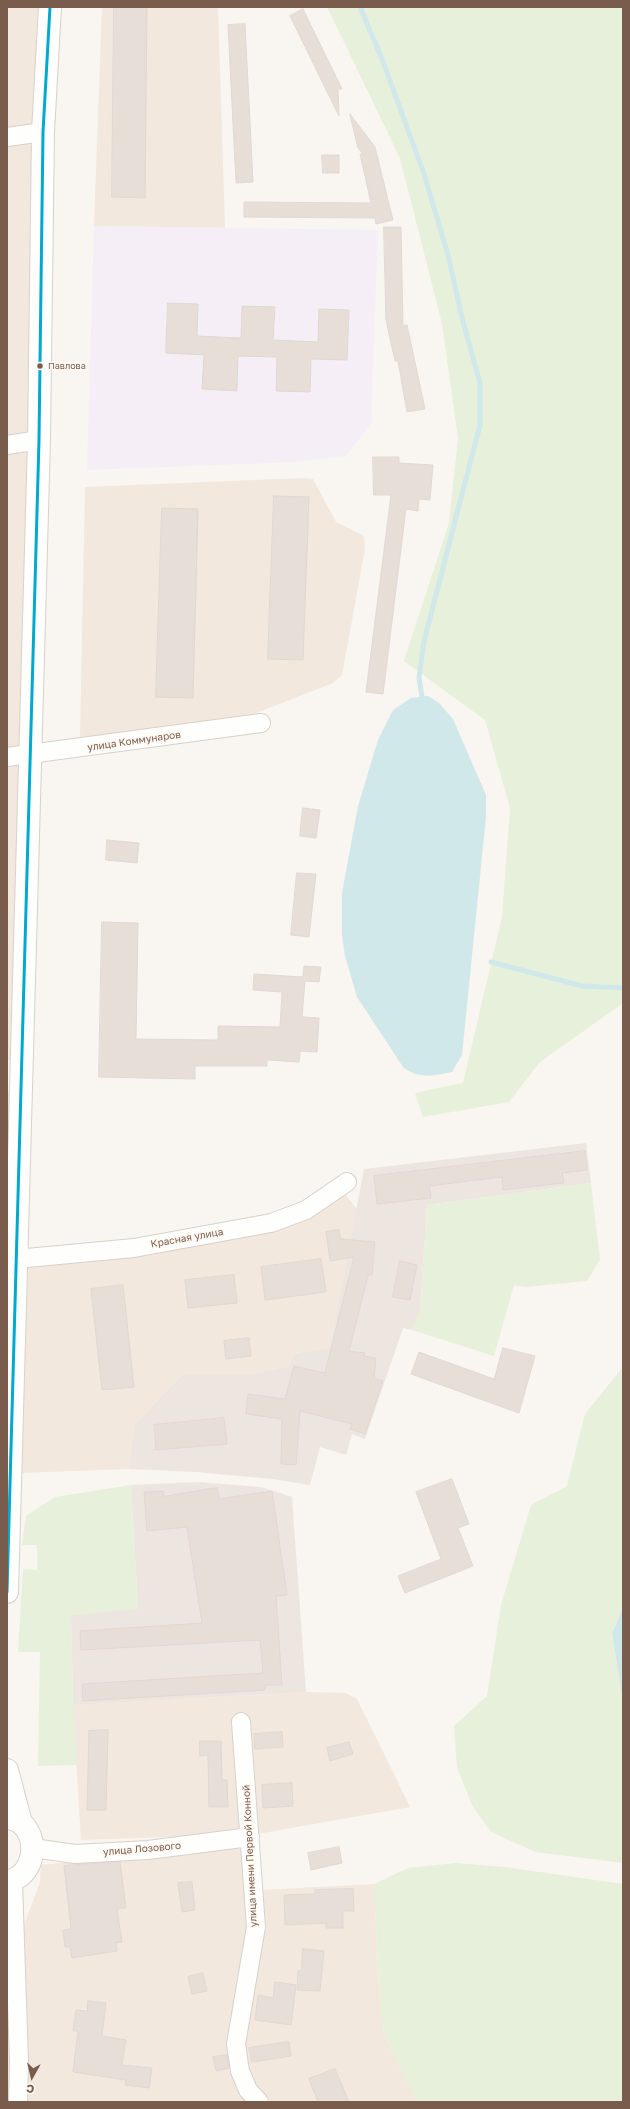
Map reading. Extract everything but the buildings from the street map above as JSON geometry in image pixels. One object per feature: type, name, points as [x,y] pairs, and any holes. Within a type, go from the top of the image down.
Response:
[{"type":"street","points":[[7,1592],[16,1259],[14,1066],[30,754],[39,440],[43,132],[50,7]]},
{"type":"street","points":[[7,137],[43,132]]},
{"type":"street","points":[[7,445],[39,440]]},
{"type":"street","name":"улица Коммунаров","points":[[7,757],[261,723]]},
{"type":"street","name":"Красная улица","points":[[16,1259],[134,1248],[271,1223],[306,1210],[347,1182]]},
{"type":"street","name":"улица имени Первой Конной","points":[[241,1722],[256,1927],[236,2044],[240,2071],[248,2090],[260,2102]]},
{"type":"street","points":[[7,1770],[14,1820],[31,1837],[33,1848],[29,1864],[22,1875],[10,1881],[18,2102]]},
{"type":"street","name":"улица Лозового","points":[[33,1848],[75,1854],[148,1850],[250,1837]]},
{"type":"shaded area","points":[[7,7],[38,7],[32,125],[7,128]]},
{"type":"shaded area","points":[[102,7],[218,7],[225,228],[94,226]]},
{"type":"shaded area","points":[[32,140],[28,436],[7,439],[7,143]]},
{"type":"shaded area","points":[[94,226],[378,230],[371,423],[346,456],[295,462],[87,470]]},
{"type":"shaded area","points":[[29,447],[22,750],[7,752],[7,450]]},
{"type":"shaded area","points":[[305,478],[313,479],[336,522],[364,536],[365,549],[342,675],[333,683],[256,713],[221,720],[80,738],[85,487]]},
{"type":"shaded area","points":[[21,762],[12,1060],[7,1060],[7,764]]},
{"type":"shaded area","points":[[586,1143],[591,1183],[427,1205],[420,1311],[412,1330],[403,1328],[365,1439],[352,1434],[346,1455],[320,1447],[310,1485],[272,1479],[196,1472],[129,1469],[134,1425],[182,1375],[247,1375],[289,1366],[294,1353],[330,1348],[364,1169]]},
{"type":"shaded area","points":[[343,1192],[357,1209],[330,1348],[294,1353],[289,1366],[247,1375],[182,1375],[134,1425],[129,1469],[20,1473],[28,1267],[203,1240]]},
{"type":"shaded area","points":[[197,1482],[261,1487],[292,1497],[306,1692],[73,1705],[71,1615],[138,1608],[131,1485]]},
{"type":"shaded area","points":[[306,1692],[346,1693],[357,1699],[410,1807],[257,1834],[81,1840],[73,1705]]},
{"type":"shaded area","points":[[235,1846],[243,1851],[250,1932],[230,2047],[250,2102],[22,2102],[23,1928],[40,1882],[41,1865]]},
{"type":"shaded area","points":[[374,1884],[379,1988],[384,2034],[413,2094],[419,2102],[265,2102],[252,2087],[242,2043],[261,1890]]},
{"type":"shaded area","points":[[7,1922],[10,1926],[9,2102],[7,2102]]},
{"type":"green space","points":[[327,7],[623,7],[623,1003],[540,1062],[509,1102],[423,1117],[415,1093],[463,1083],[502,917],[510,808],[485,720],[404,661],[449,523],[458,438],[442,324],[400,158]]},
{"type":"green space","points":[[7,1088],[11,1099],[13,1142],[7,1260]]},
{"type":"green space","points":[[591,1183],[600,1260],[587,1281],[525,1287],[514,1285],[494,1356],[412,1330],[420,1310],[427,1205]]},
{"type":"green space","points":[[623,1367],[623,1608],[612,1633],[623,1702],[623,1863],[536,1852],[491,1832],[473,1807],[457,1768],[454,1726],[487,1696],[501,1605],[531,1505],[567,1486],[585,1414]]},
{"type":"green space","points":[[131,1485],[138,1609],[71,1615],[73,1705],[77,1765],[38,1766],[40,1652],[18,1652],[23,1569],[37,1570],[37,1545],[22,1545],[26,1516],[55,1497]]},
{"type":"green space","points":[[455,1863],[505,1867],[623,1884],[623,2102],[419,2102],[413,2094],[384,2034],[379,1988],[374,1884],[408,1868]]},
{"type":"water","points":[[428,696],[439,703],[453,719],[486,795],[486,817],[462,1055],[452,1072],[426,1076],[408,1071],[403,1067],[357,997],[345,956],[342,935],[342,893],[358,806],[378,740],[393,710],[411,698]]},
{"type":"water","points":[[623,1608],[623,1702],[612,1633]]},
{"type":"waterway","points":[[360,7],[382,59],[424,174],[448,255],[462,318],[480,383],[480,425],[424,641],[419,678],[423,703]]},
{"type":"waterway","points":[[491,962],[582,986],[623,988]]},
{"type":"transit line","points":[[7,1592],[39,440],[43,132],[50,7]]},
{"type":"place","name":"Павлова","points":[[40,366]]}]
